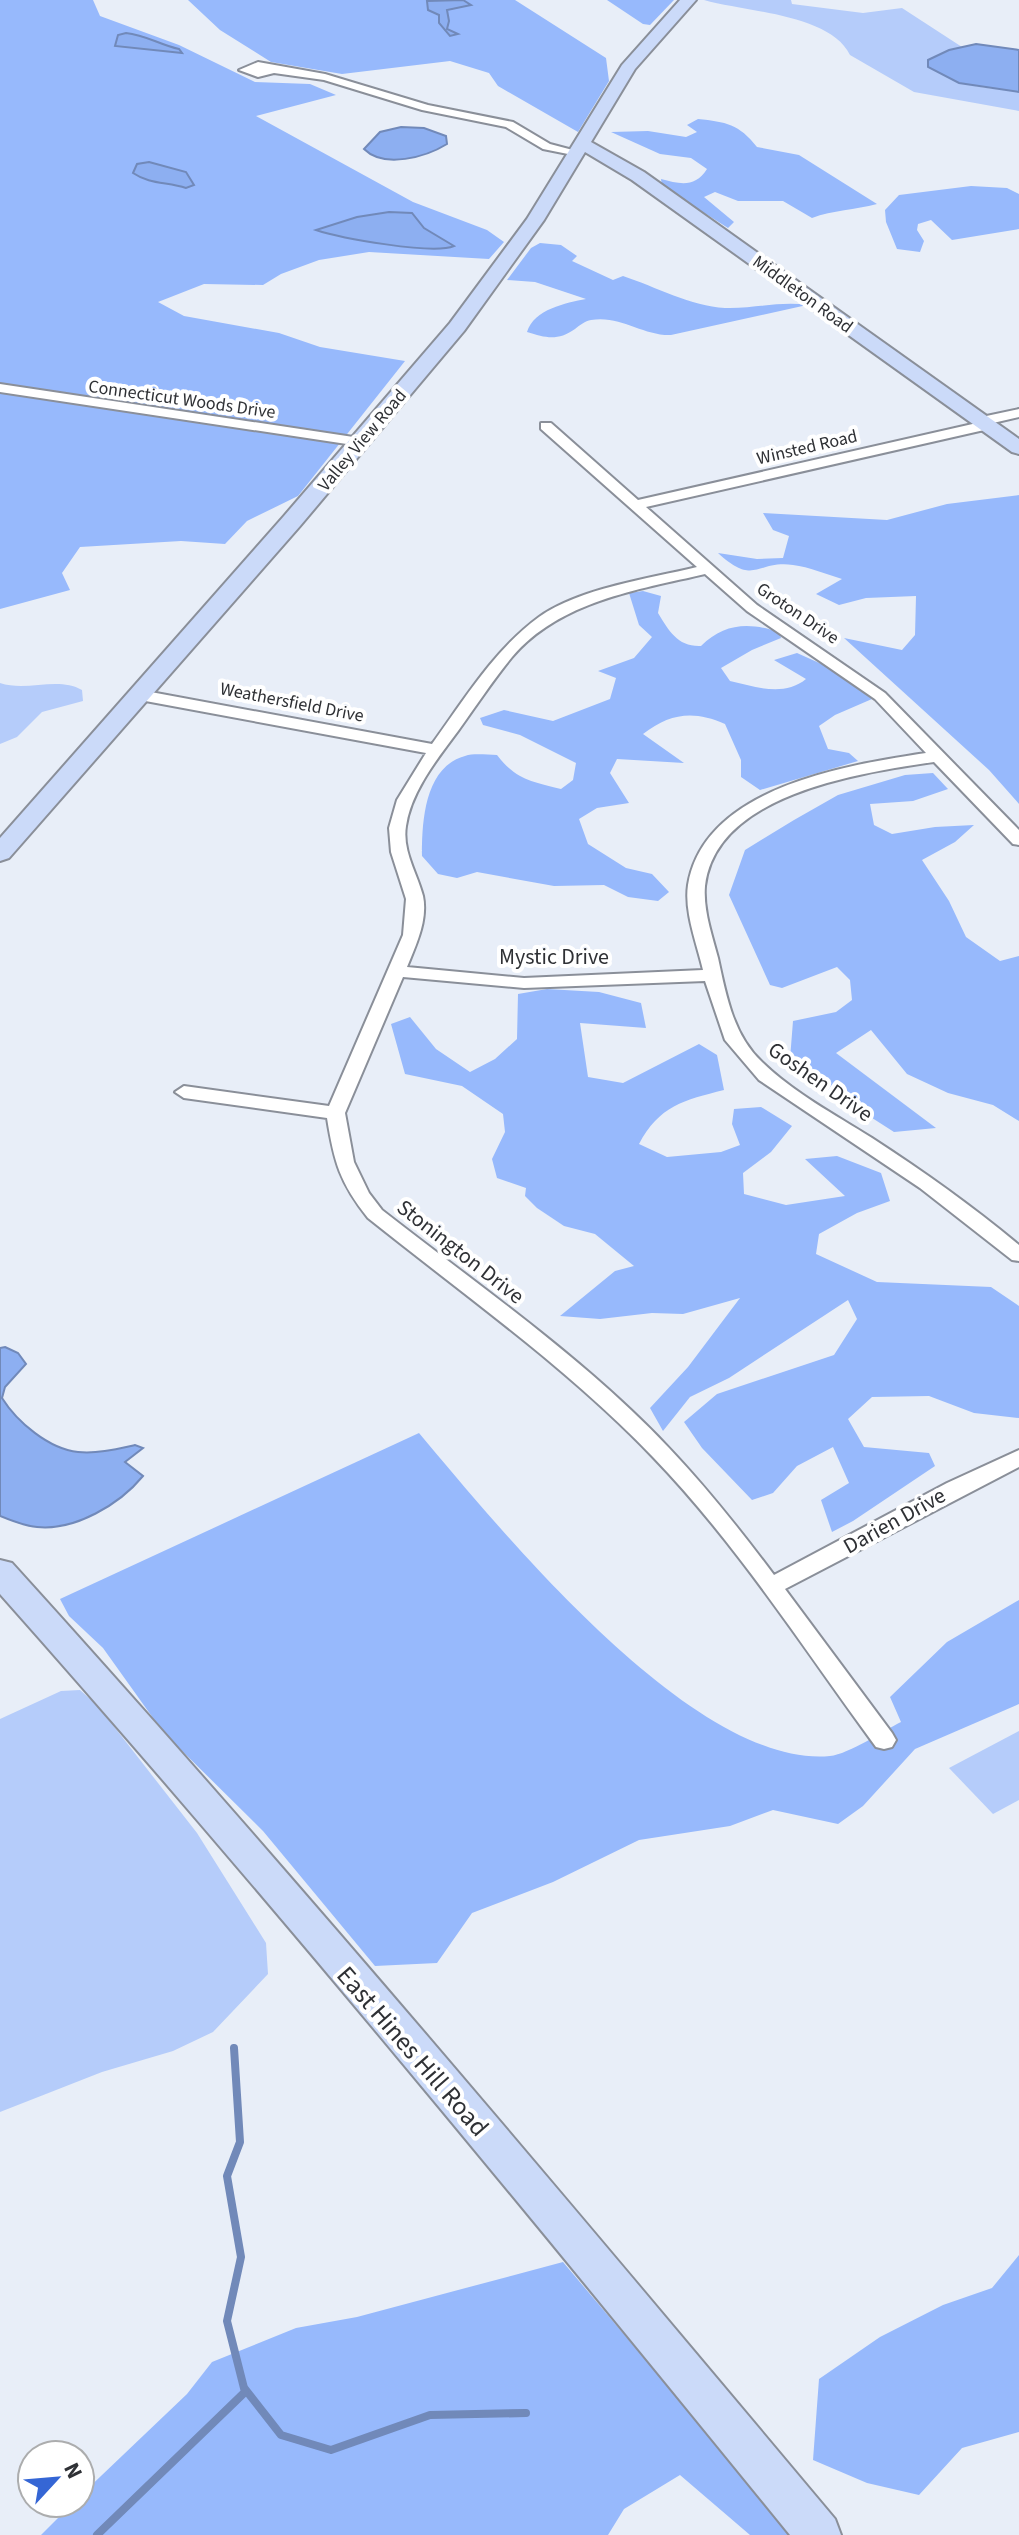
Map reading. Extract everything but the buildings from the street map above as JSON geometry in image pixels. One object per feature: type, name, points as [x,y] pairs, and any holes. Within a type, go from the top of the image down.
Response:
[{"type":"main road","name":"Valley View Road","points":[[0,853],[360,442],[501,268],[581,149],[628,68],[688,0]]},
{"type":"main road","name":"Middleton Road","points":[[581,149],[638,176],[1019,448]]},
{"type":"main road","name":"East Hines Hill Road","points":[[0,1572],[132,1719],[534,2190],[819,2535]]},
{"type":"street","points":[[274,70],[325,77],[426,108],[509,124],[547,147],[581,149]]},
{"type":"street","name":"Connecticut Woods Drive","points":[[0,388],[360,442]]},
{"type":"street","points":[[988,425],[1019,413]]},
{"type":"street","points":[[988,425],[1019,424]]},
{"type":"street","name":"Winsted Road","points":[[635,505],[988,425]]},
{"type":"street","name":"Groton Drive","points":[[546,426],[752,608],[862,681],[940,756],[1019,840]]},
{"type":"street","points":[[184,1092],[336,1113],[409,945],[416,917],[411,881],[397,840],[400,813],[436,750],[508,652],[546,619],[596,596],[706,569]]},
{"type":"street","name":"Weathersfield Drive","points":[[140,695],[436,750]]},
{"type":"street","name":"Goshen Drive","points":[[940,756],[857,771],[811,783],[765,801],[734,822],[711,847],[697,880],[699,913],[711,975],[731,1034],[754,1065],[972,1215],[1019,1255]]},
{"type":"street","name":"Mystic Drive","points":[[397,971],[524,983],[711,975]]},
{"type":"street","name":"Stonington Drive","points":[[336,1113],[344,1162],[360,1195],[375,1214],[534,1338],[631,1423],[689,1481],[884,1740]]},
{"type":"street","name":"Darien Drive","points":[[771,1586],[814,1566],[943,1492],[1019,1458]]},
{"type":"shaded area","points":[[0,0],[93,0],[100,16],[179,45],[255,82],[310,84],[336,95],[256,116],[413,202],[487,230],[504,242],[489,259],[369,252],[319,260],[281,274],[263,285],[204,284],[158,302],[184,316],[279,333],[320,347],[405,361],[298,496],[247,521],[225,544],[181,541],[80,547],[62,573],[70,590],[0,609]]},
{"type":"shaded area","points":[[188,0],[515,0],[606,58],[609,81],[578,132],[498,86],[489,73],[450,61],[342,74],[271,62],[220,30]]},
{"type":"shaded area","points":[[463,0],[471,5],[447,10],[447,29],[458,34],[450,36],[439,23],[439,15],[428,10],[427,1]]},
{"type":"shaded area","points":[[607,0],[674,0],[650,25],[643,24]]},
{"type":"shaded area","points":[[704,0],[791,0],[792,4],[863,13],[902,8],[962,47],[929,60],[936,69],[969,85],[1019,92],[1019,111],[914,92],[850,55],[840,41],[825,31],[785,17]]},
{"type":"shaded area","points":[[126,33],[179,49],[182,53],[115,46],[118,35]]},
{"type":"shaded area","points":[[976,44],[1019,50],[1019,92],[959,83],[928,67],[928,60],[949,50]]},
{"type":"shaded area","points":[[698,119],[731,126],[744,133],[757,147],[799,155],[877,204],[812,218],[783,201],[738,201],[715,192],[704,197],[734,222],[728,228],[662,186],[661,179],[692,182],[707,169],[691,158],[660,154],[611,132],[648,131],[686,137],[697,132],[687,125]]},
{"type":"shaded area","points":[[401,127],[424,128],[446,136],[447,144],[417,157],[394,160],[372,155],[364,149],[380,132]]},
{"type":"shaded area","points":[[149,162],[186,172],[194,185],[186,188],[152,181],[133,173],[137,164]]},
{"type":"shaded area","points":[[971,186],[1007,188],[1019,194],[1019,229],[952,240],[931,220],[918,224],[917,230],[924,241],[920,252],[897,249],[886,222],[885,210],[899,195]]},
{"type":"shaded area","points":[[389,212],[412,213],[424,228],[454,246],[407,247],[316,230],[357,217]]},
{"type":"shaded area","points":[[540,243],[561,245],[577,256],[572,261],[613,280],[623,276],[699,304],[725,308],[807,305],[671,335],[602,319],[587,321],[563,335],[540,336],[527,332],[536,318],[552,308],[586,299],[535,282],[507,280],[531,248]]},
{"type":"shaded area","points":[[1019,495],[1019,804],[989,770],[844,638],[902,650],[915,635],[916,596],[866,598],[839,605],[816,594],[842,579],[793,565],[740,569],[718,553],[757,559],[783,558],[789,536],[773,530],[763,513],[887,520],[947,504]]},
{"type":"shaded area","points":[[643,591],[661,596],[658,613],[670,632],[686,644],[701,646],[719,633],[737,627],[779,632],[781,638],[721,668],[730,681],[770,689],[788,688],[806,679],[774,660],[797,653],[826,666],[872,699],[835,715],[819,726],[828,749],[849,753],[858,761],[760,790],[741,777],[741,760],[725,724],[693,715],[673,718],[643,734],[684,763],[617,759],[610,773],[629,803],[597,808],[579,819],[588,844],[626,868],[652,874],[669,892],[658,901],[628,897],[604,885],[554,886],[477,872],[457,878],[438,874],[422,856],[425,813],[433,784],[451,762],[476,754],[497,755],[511,769],[533,781],[561,789],[573,780],[576,763],[520,735],[483,725],[480,718],[504,710],[553,721],[610,699],[616,678],[598,671],[634,658],[652,637],[639,625],[629,593]]},
{"type":"shaded area","points":[[0,683],[73,686],[82,690],[83,701],[42,712],[17,737],[0,744]]},
{"type":"shaded area","points":[[933,773],[948,789],[913,801],[870,804],[874,825],[892,834],[974,825],[955,842],[922,860],[949,901],[966,937],[1000,961],[1019,956],[1019,1121],[993,1105],[948,1093],[907,1074],[871,1030],[836,1053],[936,1128],[894,1132],[816,1082],[790,1059],[793,1021],[836,1012],[852,1000],[850,980],[837,967],[782,988],[770,985],[729,895],[745,850],[794,820],[838,795],[905,775]]},
{"type":"shaded area","points":[[547,989],[599,992],[641,1003],[646,1028],[580,1023],[588,1077],[623,1083],[699,1044],[717,1055],[724,1090],[674,1106],[655,1121],[639,1144],[667,1157],[721,1152],[740,1145],[732,1124],[734,1109],[761,1107],[792,1126],[771,1152],[743,1173],[744,1194],[786,1205],[845,1196],[805,1159],[837,1156],[881,1173],[890,1201],[857,1213],[819,1234],[816,1254],[877,1282],[991,1287],[1019,1306],[1019,1418],[974,1413],[929,1396],[872,1397],[848,1419],[864,1447],[929,1453],[935,1466],[832,1532],[821,1500],[849,1483],[833,1447],[797,1466],[773,1493],[752,1500],[702,1448],[684,1422],[717,1394],[834,1355],[857,1319],[848,1300],[729,1378],[690,1397],[663,1431],[650,1408],[688,1367],[740,1298],[683,1314],[652,1313],[600,1319],[560,1316],[615,1271],[634,1266],[595,1234],[564,1226],[537,1208],[525,1196],[526,1188],[497,1178],[492,1159],[505,1132],[503,1114],[462,1086],[405,1074],[391,1024],[410,1017],[436,1049],[470,1072],[495,1059],[517,1039],[518,994]]},
{"type":"shaded area","points":[[0,1348],[18,1353],[26,1364],[5,1387],[2,1398],[35,1433],[56,1446],[78,1452],[100,1452],[135,1445],[143,1448],[125,1462],[143,1476],[96,1514],[52,1527],[27,1526],[0,1516]]},
{"type":"shaded area","points":[[419,1433],[498,1526],[604,1635],[662,1685],[720,1725],[777,1750],[830,1756],[847,1751],[901,1722],[890,1697],[947,1642],[1019,1600],[1019,1704],[915,1749],[863,1806],[838,1824],[773,1810],[730,1826],[639,1840],[553,1882],[472,1913],[437,1963],[375,1966],[263,1831],[163,1732],[103,1648],[69,1616],[60,1599]]},
{"type":"shaded area","points":[[80,1690],[98,1706],[197,1833],[266,1943],[268,1974],[213,2032],[173,2051],[102,2072],[0,2112],[0,1719],[61,1691]]},
{"type":"shaded area","points":[[1019,1731],[1019,1800],[993,1814],[949,1768]]},
{"type":"shaded area","points":[[1019,2255],[1019,2432],[962,2448],[919,2495],[867,2483],[813,2460],[819,2379],[880,2337],[943,2305],[992,2288]]},
{"type":"shaded area","points":[[563,2262],[793,2535],[750,2535],[680,2475],[624,2509],[608,2535],[41,2535],[57,2519],[96,2519],[96,2481],[187,2394],[212,2362],[296,2328],[357,2317]]},
{"type":"waterway","points":[[97,2535],[245,2392],[227,2321],[241,2257],[227,2176],[240,2142],[234,2048]]},
{"type":"waterway","points":[[245,2389],[281,2435],[331,2450],[430,2415],[526,2413]]}]
